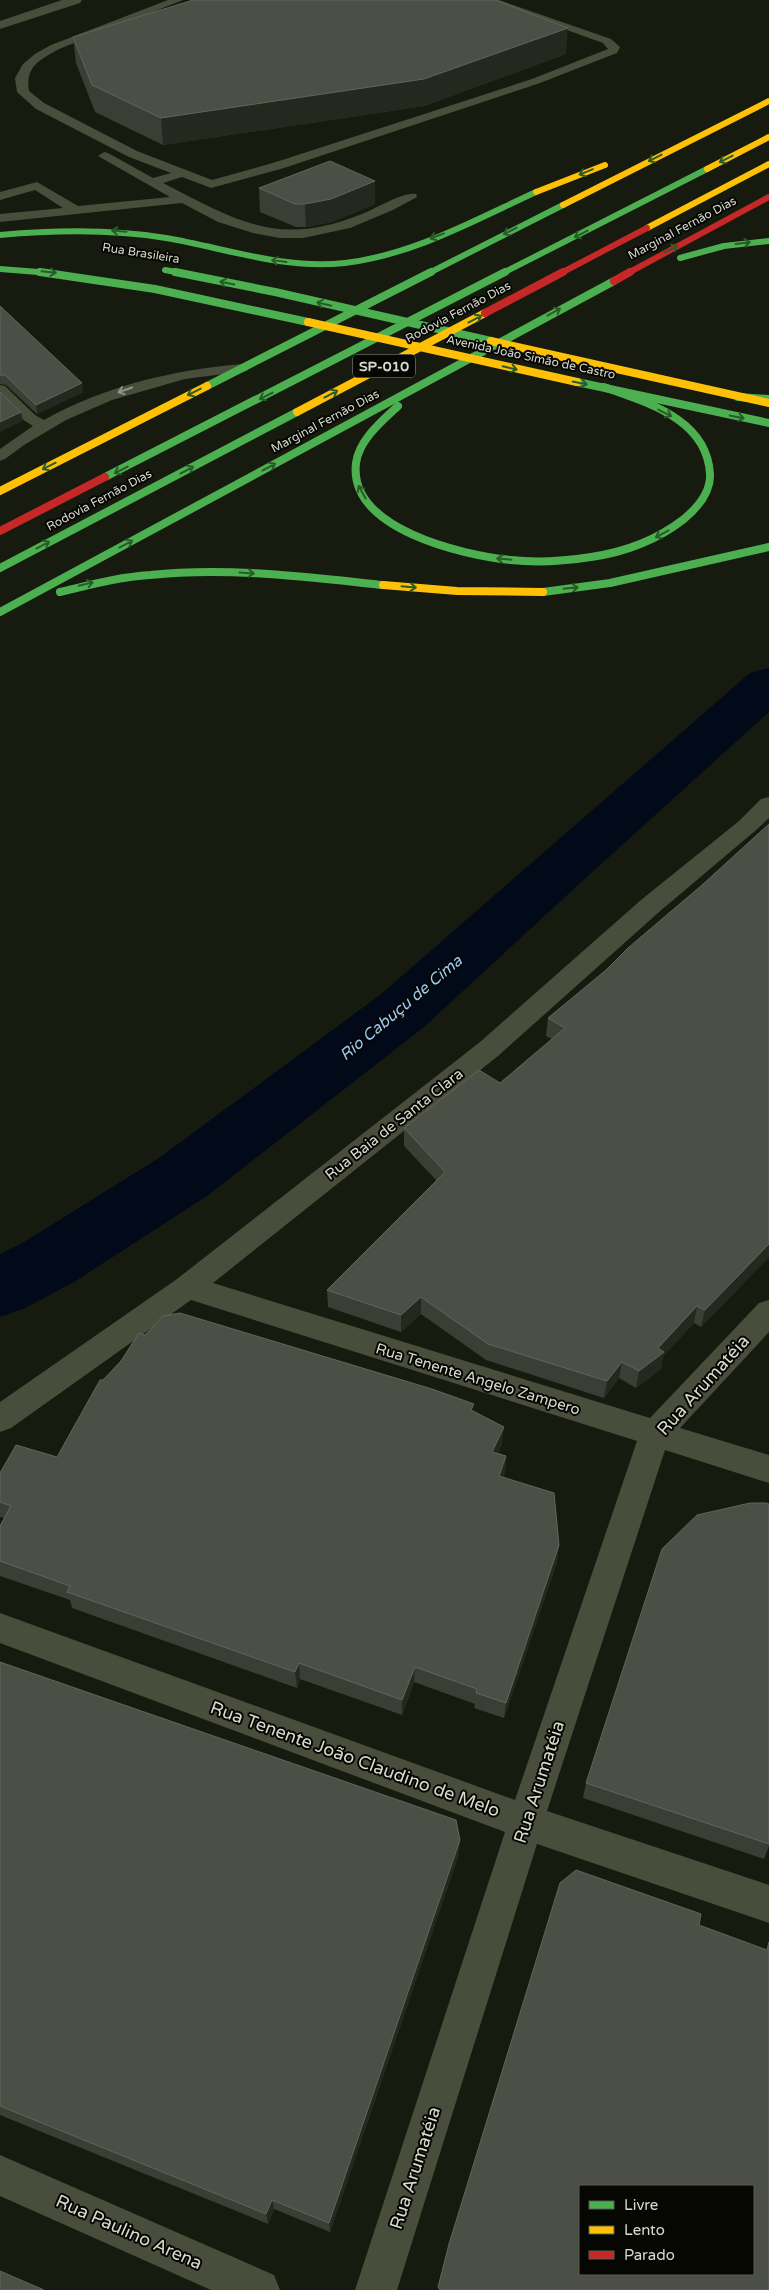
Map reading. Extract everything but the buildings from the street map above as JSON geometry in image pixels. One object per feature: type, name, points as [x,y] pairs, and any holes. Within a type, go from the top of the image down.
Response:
[{"type":"main road","points":[[0,491],[769,101]]},
{"type":"main road","points":[[654,146],[689,131],[714,128]]},
{"type":"main road","name":"Rodovia Fernão Dias","points":[[0,531],[769,137]]},
{"type":"main road","points":[[0,235],[74,230],[116,231],[144,234],[280,262],[313,264],[345,262],[389,254],[618,160]]},
{"type":"main road","name":"Rodovia Fernão Dias","points":[[0,568],[769,164]]},
{"type":"main road","name":"Marginal Fernão Dias","points":[[3,610],[769,197]]},
{"type":"main road","points":[[612,280],[705,250],[750,242],[769,241]]},
{"type":"main road","name":"Rua Brasileira","points":[[156,268],[275,292]]},
{"type":"main road","name":"Avenida João Simão de Castro","points":[[0,269],[27,270],[130,282],[769,424]]},
{"type":"main road","name":"Avenida João Simão de Castro","points":[[275,292],[769,403]]},
{"type":"main road","points":[[419,386],[367,438],[360,453],[355,474],[358,486],[371,508],[393,525],[423,541],[449,549],[502,560],[546,560],[601,556],[634,547],[679,524],[702,502],[711,479],[710,459],[702,442],[687,426],[666,413],[604,387]]},
{"type":"main road","points":[[738,397],[769,399]]},
{"type":"main road","points":[[3,610],[87,583],[123,576],[169,572],[232,572],[450,590],[514,593],[545,591],[598,585],[769,547]]},
{"type":"street","points":[[0,25],[75,0]]},
{"type":"street","name":"Rua Baia de Santa Clara","points":[[0,1419],[187,1287],[488,1049],[650,906],[747,826],[769,804]]},
{"type":"street","name":"Rua Tenente Angelo Zampero","points":[[187,1287],[769,1468]]},
{"type":"street","name":"Rua Arumatéia","points":[[376,2290],[526,1822],[655,1434],[769,1312]]},
{"type":"street","name":"Rua Tenente João Claudino de Melo","points":[[0,1628],[526,1822],[769,1904]]},
{"type":"street","name":"Rua Paulino Arena","points":[[0,2174],[259,2290]]},
{"type":"lane","points":[[178,0],[55,47],[26,66],[21,82],[23,92],[40,106],[133,154],[204,183],[222,182],[280,165],[536,82],[613,51],[614,47],[608,41],[489,0]]},
{"type":"lane","points":[[93,150],[231,223],[266,233],[304,235],[343,226],[411,197]]},
{"type":"lane","points":[[152,182],[180,174]]},
{"type":"lane","points":[[0,196],[37,186],[74,209]]},
{"type":"lane","points":[[0,218],[185,199]]},
{"type":"lane","points":[[0,456],[16,443],[44,426],[79,408],[128,389],[178,376],[242,368]]},
{"type":"lane","points":[[0,389],[30,418],[44,426]]},
{"type":"waterway","name":"Rio Cabuçu de Cima","points":[[0,1288],[49,1262],[183,1177],[402,1011],[568,861],[769,684]]},
{"type":"traffic: fast","points":[[105,477],[707,169]]},
{"type":"traffic: fast","points":[[0,235],[62,231],[104,231],[166,238],[278,261],[323,264],[345,263],[370,259],[419,244],[443,235],[536,192]]},
{"type":"traffic: fast","points":[[207,386],[563,205]]},
{"type":"traffic: fast","points":[[680,258],[724,246],[769,241]]},
{"type":"traffic: fast","points":[[0,269],[78,276],[117,282],[232,304],[308,322]]},
{"type":"traffic: fast","points":[[165,270],[275,292],[491,341]]},
{"type":"traffic: fast","points":[[0,612],[614,281]]},
{"type":"traffic: fast","points":[[577,382],[769,423]]},
{"type":"traffic: fast","points":[[398,406],[367,439],[362,446],[356,463],[357,485],[368,505],[387,521],[412,534],[466,552],[511,560],[541,561],[570,559],[616,552],[642,544],[665,532],[695,508],[705,494],[710,478],[709,459],[702,443],[690,429],[657,408],[604,387]]},
{"type":"traffic: fast","points":[[738,397],[769,399]]},
{"type":"traffic: fast","points":[[0,568],[297,412]]},
{"type":"traffic: fast","points":[[543,592],[610,583],[769,547]]},
{"type":"traffic: fast","points":[[60,592],[116,579],[182,572],[283,575],[383,585]]},
{"type":"traffic: slow","points":[[563,205],[769,101]]},
{"type":"traffic: slow","points":[[707,169],[769,137]]},
{"type":"traffic: slow","points":[[647,228],[769,164]]},
{"type":"traffic: slow","points":[[536,192],[605,165]]},
{"type":"traffic: slow","points":[[297,412],[485,313]]},
{"type":"traffic: slow","points":[[308,322],[577,382]]},
{"type":"traffic: slow","points":[[491,341],[769,403]]},
{"type":"traffic: slow","points":[[0,491],[207,386]]},
{"type":"traffic: slow","points":[[383,585],[457,591],[543,592]]},
{"type":"traffic: jam","points":[[614,281],[769,197]]},
{"type":"traffic: jam","points":[[485,313],[647,228]]},
{"type":"traffic: jam","points":[[0,531],[105,477]]}]
